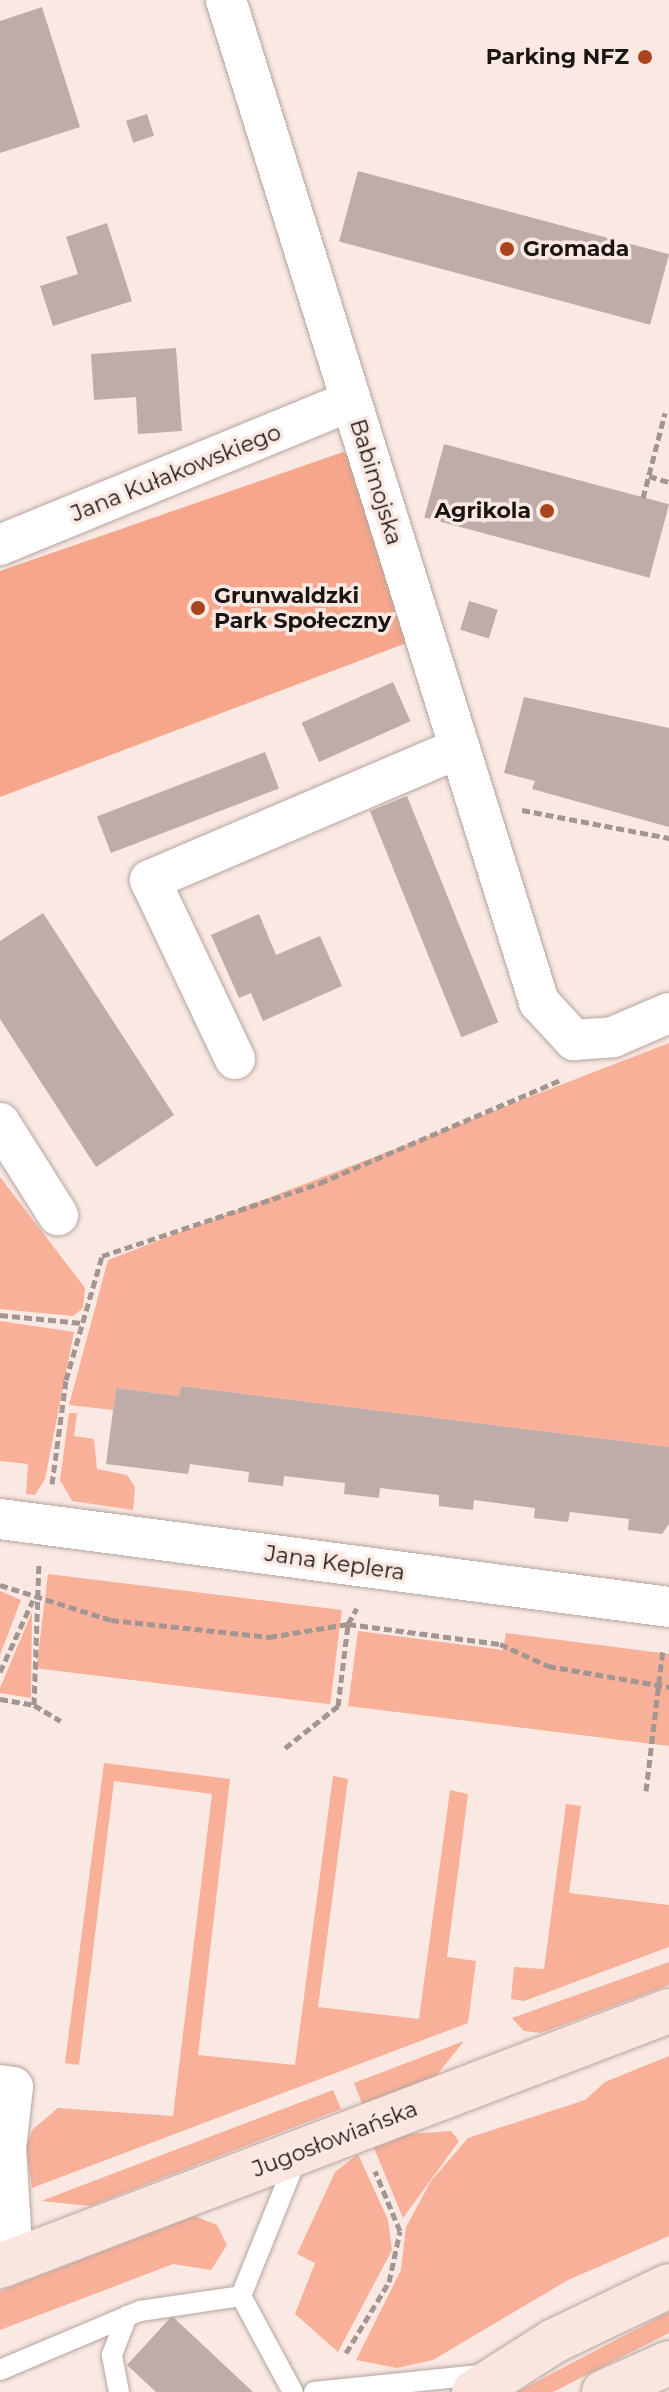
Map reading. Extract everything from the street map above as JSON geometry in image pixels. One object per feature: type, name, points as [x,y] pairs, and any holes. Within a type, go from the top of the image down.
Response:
[{"type":"street","name":"Babimojska","points":[[226,0],[539,1002],[574,1040]]},
{"type":"street","name":"Jana Kułakowskiego","points":[[0,545],[351,401]]},
{"type":"street","points":[[235,1059],[150,880],[459,748]]},
{"type":"street","points":[[574,1040],[613,1037],[669,1013]]},
{"type":"street","points":[[0,1123],[58,1215]]},
{"type":"street","name":"Jana Keplera","points":[[0,1519],[668,1607]]},
{"type":"street","name":"Jugosłowiańska","points":[[6,2263],[669,2011]]},
{"type":"street","points":[[0,2085],[13,2087],[6,2148],[6,2263]]},
{"type":"street","points":[[488,2383],[669,2286]]},
{"type":"street","points":[[604,2392],[669,2363]]},
{"type":"lane","points":[[241,2296],[299,2152]]},
{"type":"lane","points":[[0,2370],[127,2316],[241,2296]]},
{"type":"lane","points":[[241,2296],[293,2392]]},
{"type":"lane","points":[[119,2392],[112,2355],[127,2316]]},
{"type":"lane","points":[[314,2392],[488,2383]]},
{"type":"path","points":[[643,498],[665,413]]},
{"type":"path","points":[[649,476],[669,482]]},
{"type":"path","points":[[474,801],[669,838]]},
{"type":"path","points":[[0,1672],[33,1600],[66,1380],[102,1256],[320,1183],[562,1083],[574,1040]]},
{"type":"path","points":[[0,1315],[82,1323]]},
{"type":"path","points":[[285,1748],[338,1706],[348,1624],[379,1569]]},
{"type":"path","points":[[0,1585],[33,1600],[111,1620],[269,1637],[348,1624],[500,1644],[548,1666],[669,1687]]},
{"type":"path","points":[[33,1600],[39,1611],[34,1705]]},
{"type":"path","points":[[646,1791],[668,1607]]},
{"type":"path","points":[[0,1699],[34,1705],[61,1721]]},
{"type":"path","points":[[346,2353],[389,2282],[400,2231],[368,2156]]},
{"type":"shaded area","name":"Grunwaldzki Park Społeczny","points":[[343,452],[365,471],[417,639],[0,797],[0,571]]},
{"type":"shaded area","points":[[669,1043],[669,1447],[181,1386],[179,1396],[116,1388],[113,1410],[69,1405],[108,1260]]},
{"type":"shaded area","points":[[0,1177],[85,1288],[83,1308],[73,1316],[0,1309]]},
{"type":"shaded area","points":[[0,1321],[74,1332],[45,1479],[35,1495],[26,1494],[28,1464],[0,1461]]},
{"type":"shaded area","points":[[69,1413],[77,1413],[74,1436],[94,1439],[97,1469],[127,1475],[135,1487],[133,1510],[72,1501],[60,1480]]},
{"type":"shaded area","points":[[48,1574],[342,1610],[330,1704],[36,1668]]},
{"type":"shaded area","points":[[0,1591],[21,1600],[0,1655]]},
{"type":"shaded area","points":[[32,1612],[31,1698],[0,1693],[0,1688]]},
{"type":"shaded area","points":[[358,1631],[503,1650],[506,1633],[669,1654],[669,1746],[348,1706]]},
{"type":"shaded area","points":[[104,1763],[230,1779],[198,2055],[295,2065],[333,1776],[348,1779],[318,2007],[419,2019],[450,1790],[468,1794],[447,1957],[476,1961],[468,2023],[32,2188],[26,2146],[33,2129],[58,2108],[173,2116],[212,1794],[114,1781],[79,2065],[65,2063]]},
{"type":"shaded area","points":[[566,1804],[581,1806],[569,1893],[669,1905],[669,1947],[524,2001],[511,1999],[514,1967],[544,1969]]},
{"type":"shaded area","points":[[669,1962],[669,1985],[541,2033],[524,2031],[512,2018]]},
{"type":"shaded area","points":[[464,2041],[436,2076],[362,2104],[354,2083]]},
{"type":"shaded area","points":[[669,2056],[669,2236],[568,2280],[433,2360],[397,2368],[356,2360],[401,2270],[406,2227],[431,2181],[468,2138],[585,2100],[605,2082]]},
{"type":"shaded area","points":[[333,2090],[341,2109],[90,2206],[41,2201]]},
{"type":"shaded area","points":[[451,2131],[459,2141],[403,2218],[374,2148],[408,2134]]},
{"type":"shaded area","points":[[358,2154],[388,2220],[392,2250],[338,2352],[295,2314],[315,2263],[297,2254],[335,2172]]},
{"type":"shaded area","points":[[195,2216],[217,2225],[227,2245],[211,2270],[173,2264],[0,2330],[0,2291]]},
{"type":"shaded area","points":[[669,2312],[669,2333],[553,2392],[517,2392]]},
{"type":"building","points":[[42,7],[80,127],[0,153],[0,21]]},
{"type":"building","points":[[147,114],[154,136],[133,143],[126,121]]},
{"type":"building","name":"Gromada","points":[[358,171],[669,254],[650,325],[339,242]]},
{"type":"building","points":[[107,223],[132,301],[53,326],[40,286],[78,274],[66,237]]},
{"type":"building","points":[[176,348],[182,431],[138,434],[136,397],[94,400],[91,354]]},
{"type":"building","name":"Agrikola","points":[[444,444],[669,504],[649,578],[424,517]]},
{"type":"building","points":[[469,601],[498,610],[489,638],[460,630]]},
{"type":"building","points":[[393,682],[410,721],[319,762],[302,723]]},
{"type":"building","points":[[524,697],[669,728],[669,827],[532,789],[535,781],[504,773]]},
{"type":"building","points":[[265,752],[279,788],[111,853],[97,817]]},
{"type":"building","points":[[407,796],[498,1022],[461,1037],[370,811]]},
{"type":"building","points":[[43,913],[174,1115],[96,1167],[0,1019],[0,941]]},
{"type":"building","points":[[259,914],[276,955],[320,936],[342,986],[263,1021],[251,993],[239,998],[211,935]]},
{"type":"building","points":[[181,1386],[669,1447],[669,1524],[662,1534],[628,1530],[629,1519],[570,1512],[568,1522],[534,1518],[535,1508],[474,1500],[473,1510],[439,1506],[439,1495],[380,1488],[379,1498],[344,1494],[345,1483],[284,1476],[283,1486],[248,1482],[249,1472],[190,1464],[188,1474],[106,1464],[116,1388],[179,1396]]},
{"type":"building","points":[[172,2316],[253,2392],[156,2392],[127,2365]]},
{"type":"place","name":"Parking NFZ","points":[[645,57]]},
{"type":"place","name":"Gromada","points":[[507,249]]},
{"type":"place","name":"Agrikola","points":[[547,511]]},
{"type":"place","name":"Grunwaldzki Park Społeczny","points":[[198,608]]}]
